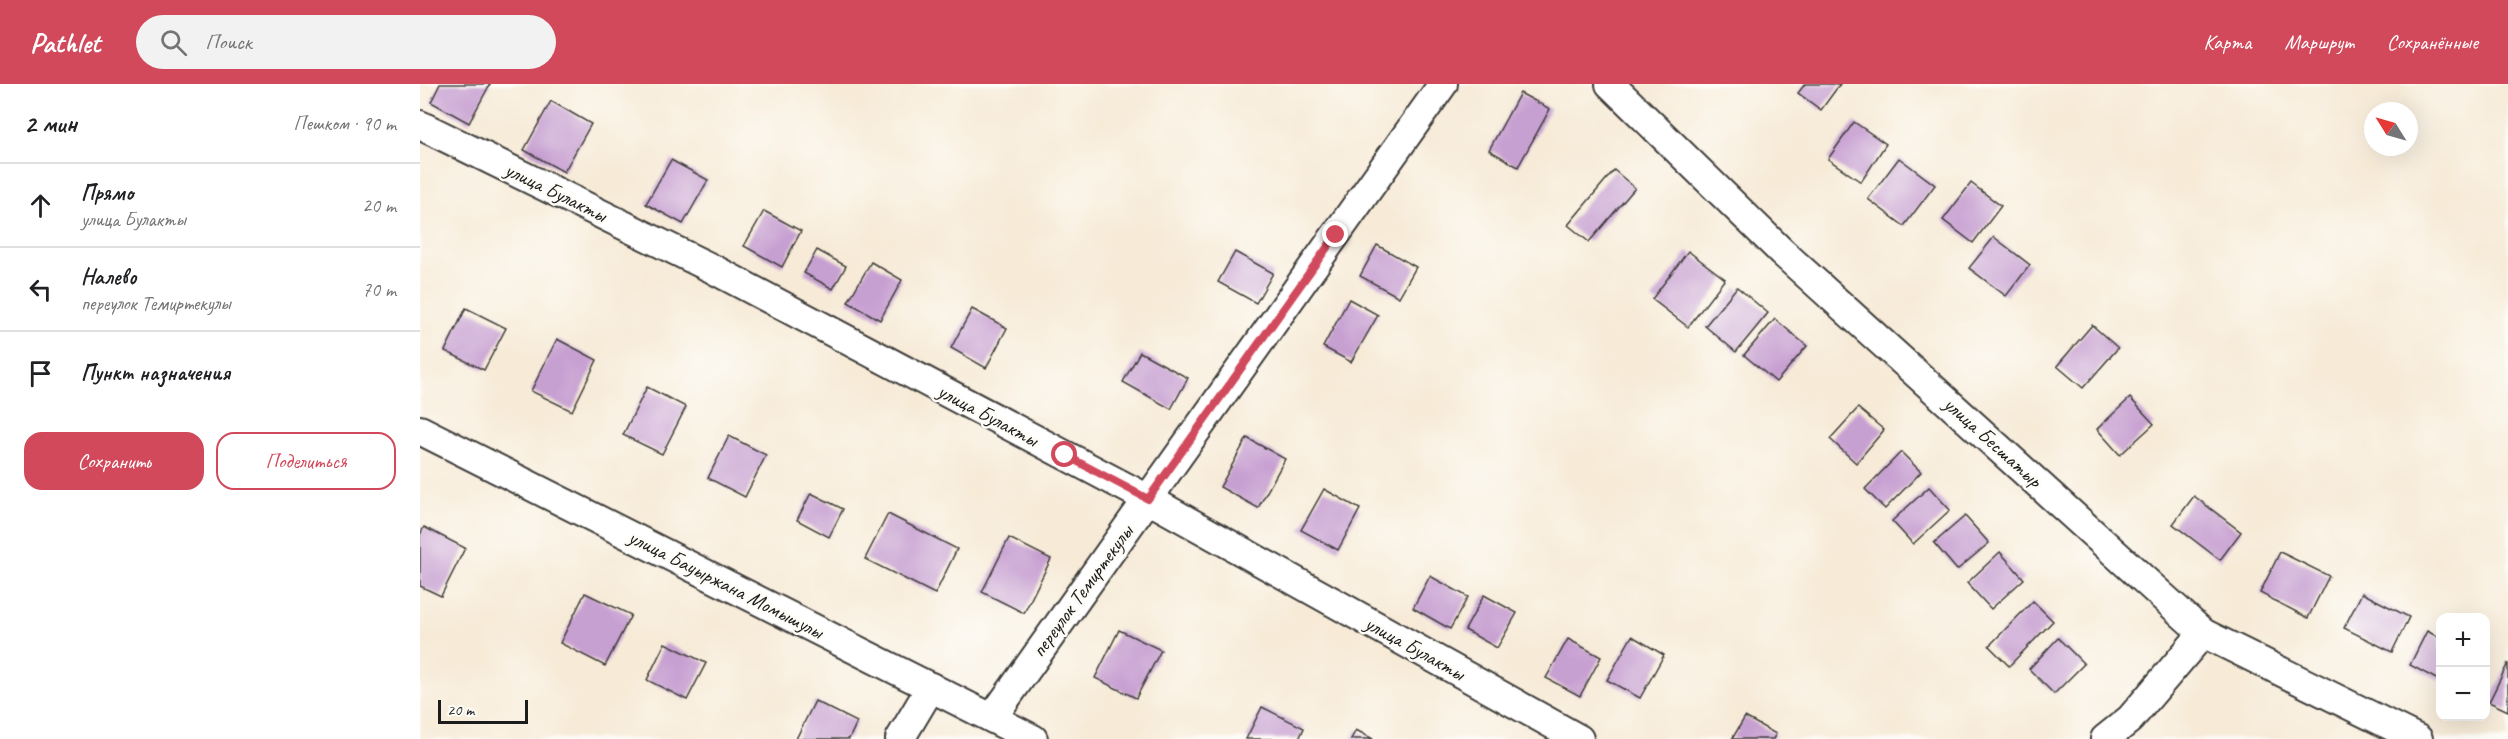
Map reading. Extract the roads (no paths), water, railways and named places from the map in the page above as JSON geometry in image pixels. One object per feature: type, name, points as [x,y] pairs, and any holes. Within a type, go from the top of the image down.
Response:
[{"type":"street","name":"переулок Темиртекулы","points":[[992,718],[1443,84]]},
{"type":"street","name":"улица Бесшатыр","points":[[1610,84],[1782,252],[2203,633],[2418,739]]},
{"type":"street","name":"улица Булакты","points":[[420,125],[713,269],[1148,499],[1579,739]]},
{"type":"street","name":"улица Бауыржана Момышулы","points":[[420,430],[1033,739]]},
{"type":"street","points":[[2105,739],[2130,719],[2203,633]]},
{"type":"street","points":[[900,739],[931,687]]}]
